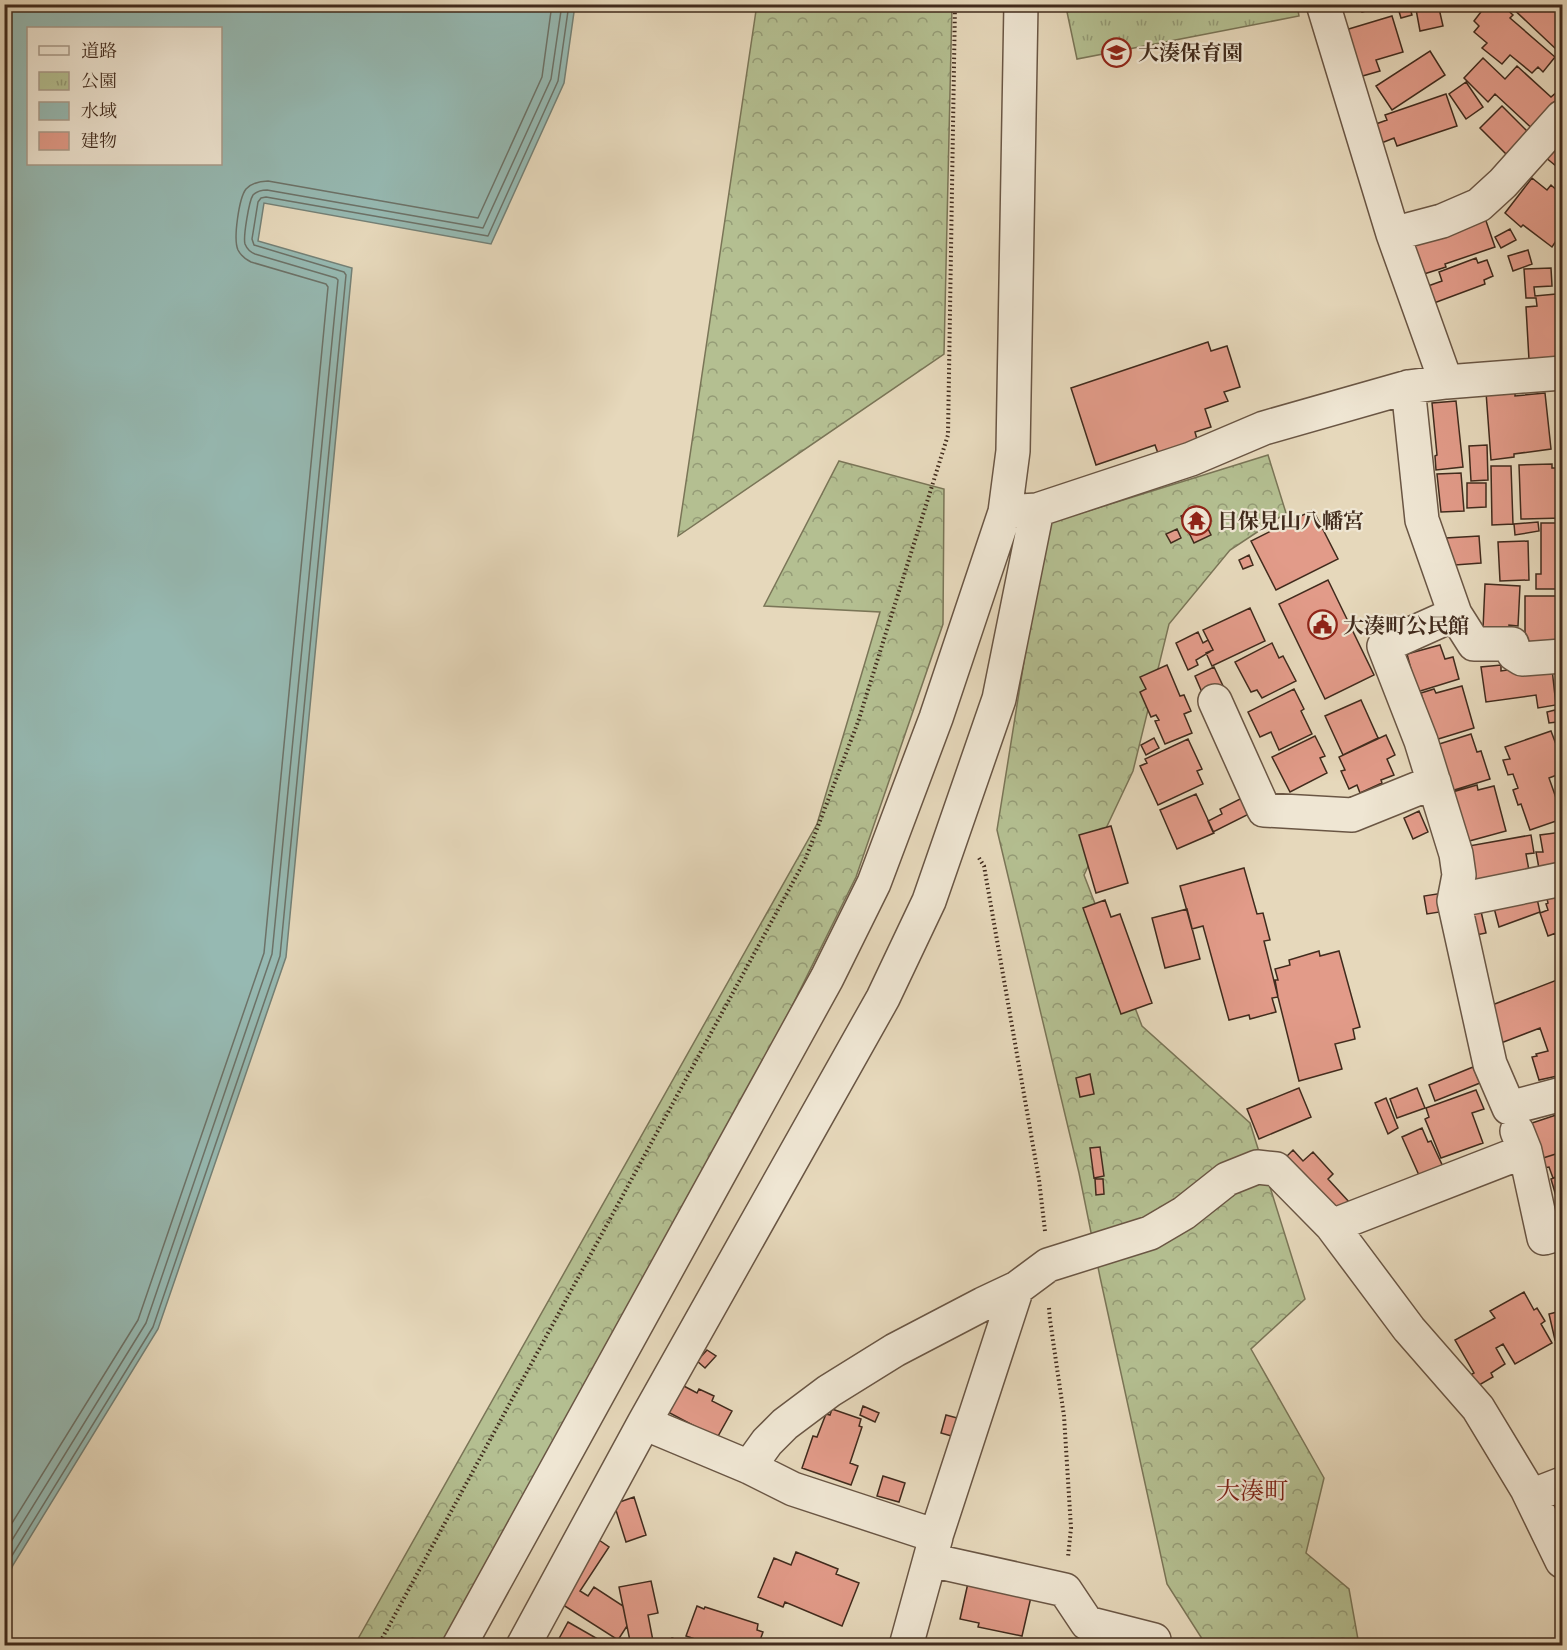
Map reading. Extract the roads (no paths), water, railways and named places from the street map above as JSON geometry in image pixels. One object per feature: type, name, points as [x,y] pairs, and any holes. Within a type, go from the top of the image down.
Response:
[{"type":"street","points":[[459,1646],[815,999],[874,883],[936,718],[1005,512],[1013,451],[1021,4]]},
{"type":"street","points":[[1323,4],[1393,234],[1446,382]]},
{"type":"street","points":[[1393,234],[1442,221],[1479,205],[1503,183],[1562,117]]},
{"type":"street","points":[[1005,512],[1037,510],[1191,459],[1264,428],[1408,387],[1563,373]]},
{"type":"street","points":[[1408,387],[1422,520],[1455,614],[1474,644],[1512,644],[1514,654],[1521,659],[1563,656]]},
{"type":"street","points":[[523,1646],[644,1423],[883,998],[929,901],[999,699],[1037,510]]},
{"type":"street","points":[[1455,614],[1384,646],[1421,741],[1456,854],[1459,875],[1454,901],[1490,1064],[1525,1151],[1553,1235]]},
{"type":"street","points":[[1215,702],[1264,810],[1352,815],[1434,782]]},
{"type":"street","points":[[1454,901],[1563,879]]},
{"type":"street","points":[[1509,1108],[1563,1094]]},
{"type":"street","points":[[1332,1226],[1525,1151]]},
{"type":"street","points":[[749,1467],[767,1442],[785,1424],[829,1390],[895,1350],[1017,1288],[1048,1265],[1150,1233],[1184,1213],[1227,1179],[1257,1167],[1276,1169],[1332,1226],[1409,1329],[1478,1408],[1531,1496],[1563,1561]]},
{"type":"street","points":[[906,1646],[933,1548],[1017,1288]]},
{"type":"street","points":[[644,1423],[933,1548],[1065,1590],[1087,1623],[1154,1640],[1154,1646]]},
{"type":"street","points":[[1531,1496],[1563,1484]]},
{"type":"water","points":[[5,4],[575,5],[564,83],[491,244],[264,203],[258,241],[352,268],[286,957],[158,1329],[13,1565],[5,1585]]},
{"type":"place","name":"大湊保育園","points":[[1117,52]]},
{"type":"place","name":"日保見山八幡宮","points":[[1196,520]]},
{"type":"place","name":"大湊町公民館","points":[[1322,625]]},
{"type":"district","name":"大湊町","points":[[1252,1490]]}]
